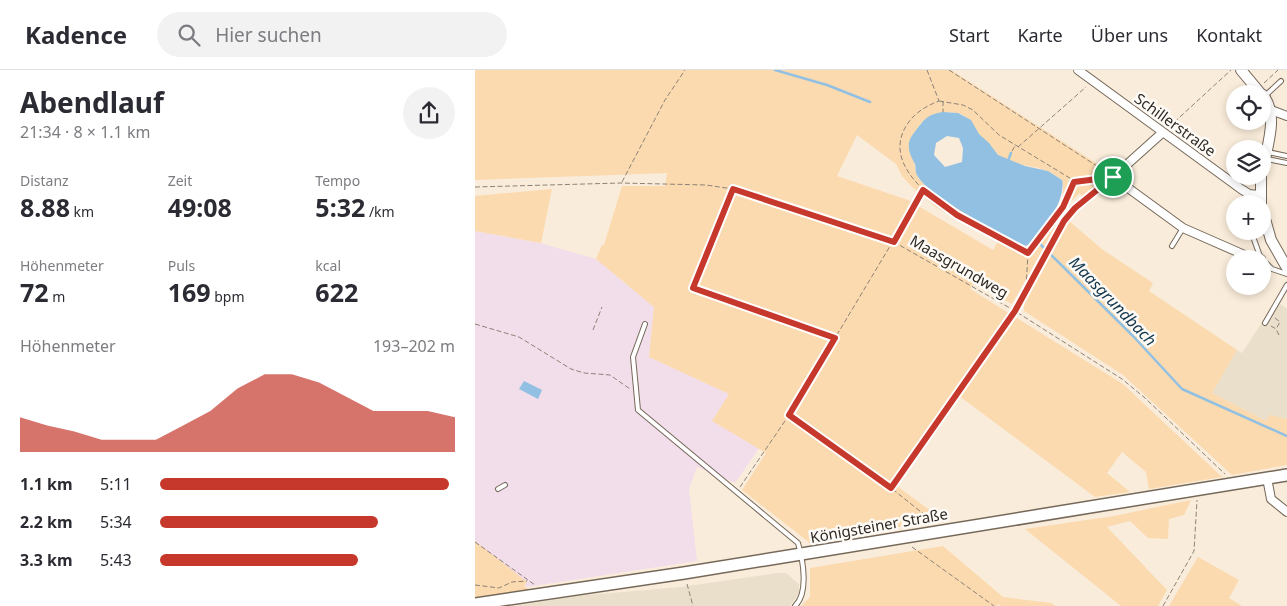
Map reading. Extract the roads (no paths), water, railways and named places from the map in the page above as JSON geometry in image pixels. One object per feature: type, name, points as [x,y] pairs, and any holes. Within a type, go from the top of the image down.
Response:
[{"type":"main road","name":"Königsteiner Straße","points":[[475,604],[507,603],[542,591],[684,574],[1287,475]]},
{"type":"street","name":"Schillerstraße","points":[[1078,70],[1162,133],[1241,190],[1251,195]]},
{"type":"street","points":[[1241,70],[1254,85]]},
{"type":"street","points":[[1271,125],[1271,110],[1287,116]]},
{"type":"street","points":[[1162,133],[1113,177],[1183,228],[1231,250]]},
{"type":"street","points":[[1271,240],[1287,268]]},
{"type":"street","points":[[1267,478],[1271,499],[1287,512]]},
{"type":"lane","points":[[1271,88],[1281,81]]},
{"type":"lane","points":[[1271,155],[1287,156]]},
{"type":"lane","points":[[1271,157],[1287,163]]},
{"type":"lane","points":[[1075,208],[1113,177]]},
{"type":"lane","points":[[1172,246],[1183,228]]},
{"type":"lane","points":[[1271,267],[1287,274]]},
{"type":"lane","points":[[1265,322],[1287,285]]},
{"type":"lane","points":[[645,324],[633,357],[637,410],[798,543],[801,555],[803,593],[801,601],[795,606]]},
{"type":"lane","points":[[498,489],[505,485]]},
{"type":"water","points":[[938,113],[958,113],[971,120],[979,134],[998,155],[1025,166],[1048,171],[1062,180],[1063,187],[1057,207],[1045,228],[1031,243],[1025,246],[950,204],[924,184],[917,175],[910,152],[911,137],[929,116]],"holes":[[[947,136],[959,138],[963,148],[962,162],[945,167],[934,155],[936,143]]]},
{"type":"water","points":[[524,381],[542,390],[538,399],[519,389]]},
{"type":"waterway","name":"Maasgrundbach","points":[[775,70],[827,85],[870,102]]},
{"type":"waterway","points":[[1008,161],[1011,153]]},
{"type":"waterway","name":"Maasgrundbach","points":[[1034,238],[1133,336],[1182,389],[1287,436]]}]
